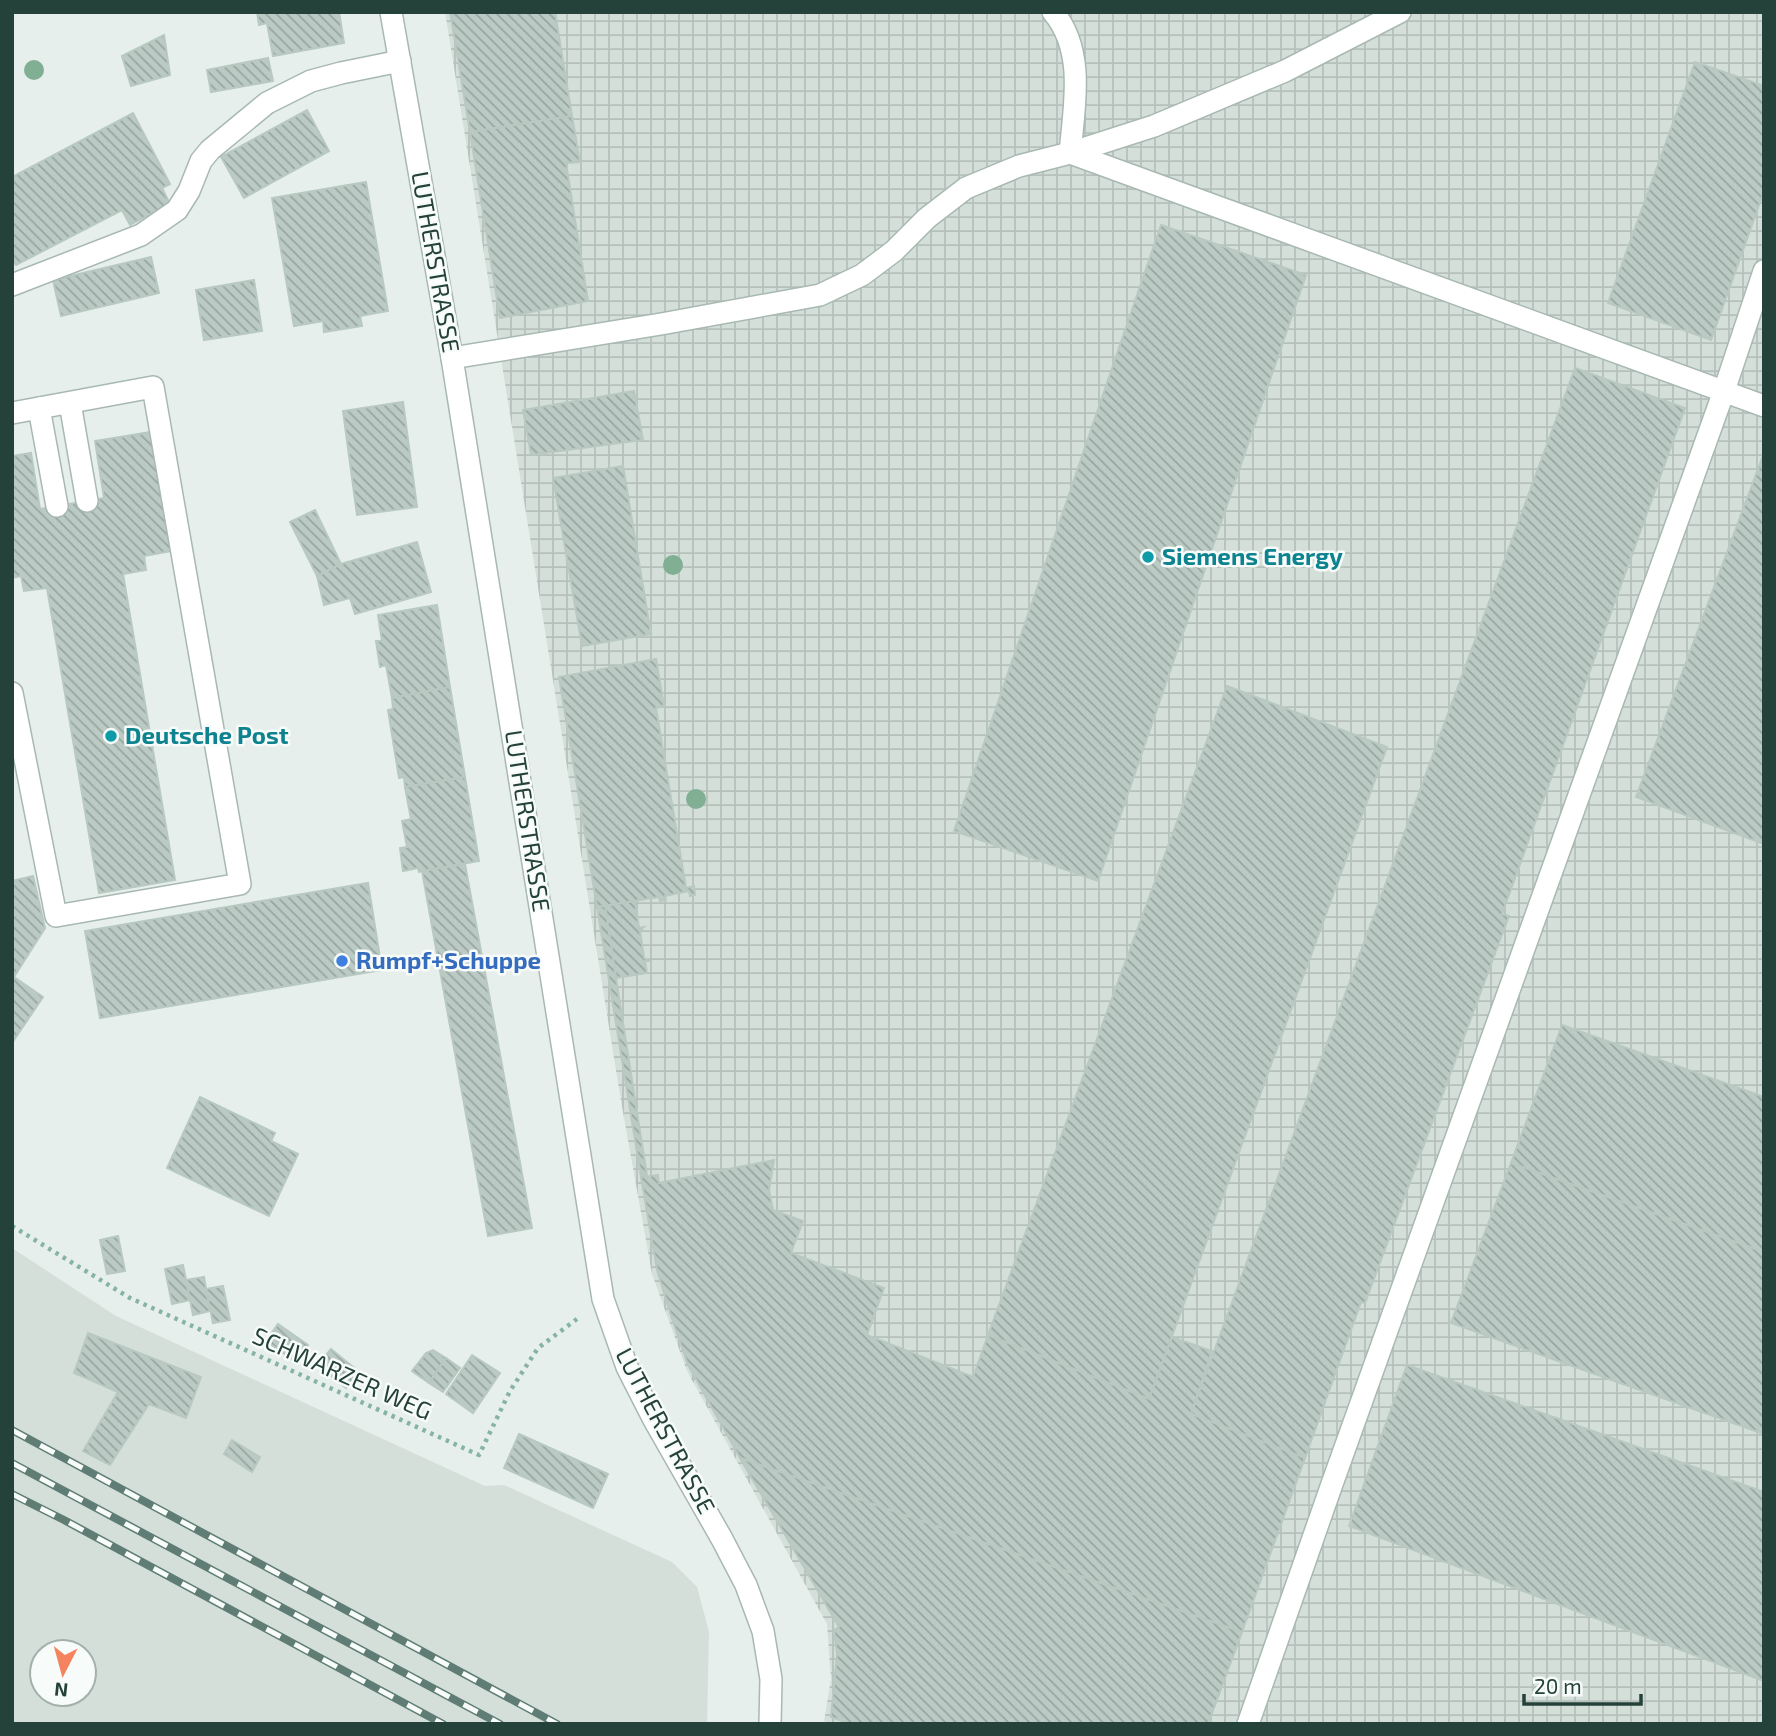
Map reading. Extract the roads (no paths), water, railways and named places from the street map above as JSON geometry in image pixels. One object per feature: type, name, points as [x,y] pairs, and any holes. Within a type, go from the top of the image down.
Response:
[{"type":"street","name":"LUTHERSTRASSE","points":[[391,12],[452,358],[603,1299],[627,1367],[746,1585],[763,1631],[771,1679],[770,1724]]},
{"type":"street","points":[[1053,12],[1070,43],[1076,78],[1070,153]]},
{"type":"street","points":[[452,358],[820,295],[862,275],[894,251],[928,218],[966,188],[1019,166],[1154,126],[1284,71],[1400,12]]},
{"type":"street","points":[[12,285],[141,235],[177,210],[189,191],[201,161],[210,150],[267,103],[311,81],[400,61]]},
{"type":"street","points":[[1070,153],[1764,406]]},
{"type":"street","points":[[1248,1724],[1724,391],[1764,271]]},
{"type":"street","points":[[12,413],[153,387],[240,884],[56,916],[12,693]]},
{"type":"street","points":[[70,403],[87,501]]},
{"type":"street","points":[[39,408],[57,506]]},
{"type":"railway","points":[[12,1430],[557,1724]]},
{"type":"railway","points":[[12,1463],[500,1724]]},
{"type":"railway","points":[[12,1494],[443,1724]]},
{"type":"place","name":"Siemens Energy","points":[[1148,557]]},
{"type":"place","name":"Deutsche Post","points":[[111,736]]},
{"type":"place","name":"Rumpf+Schuppe","points":[[342,961]]}]
